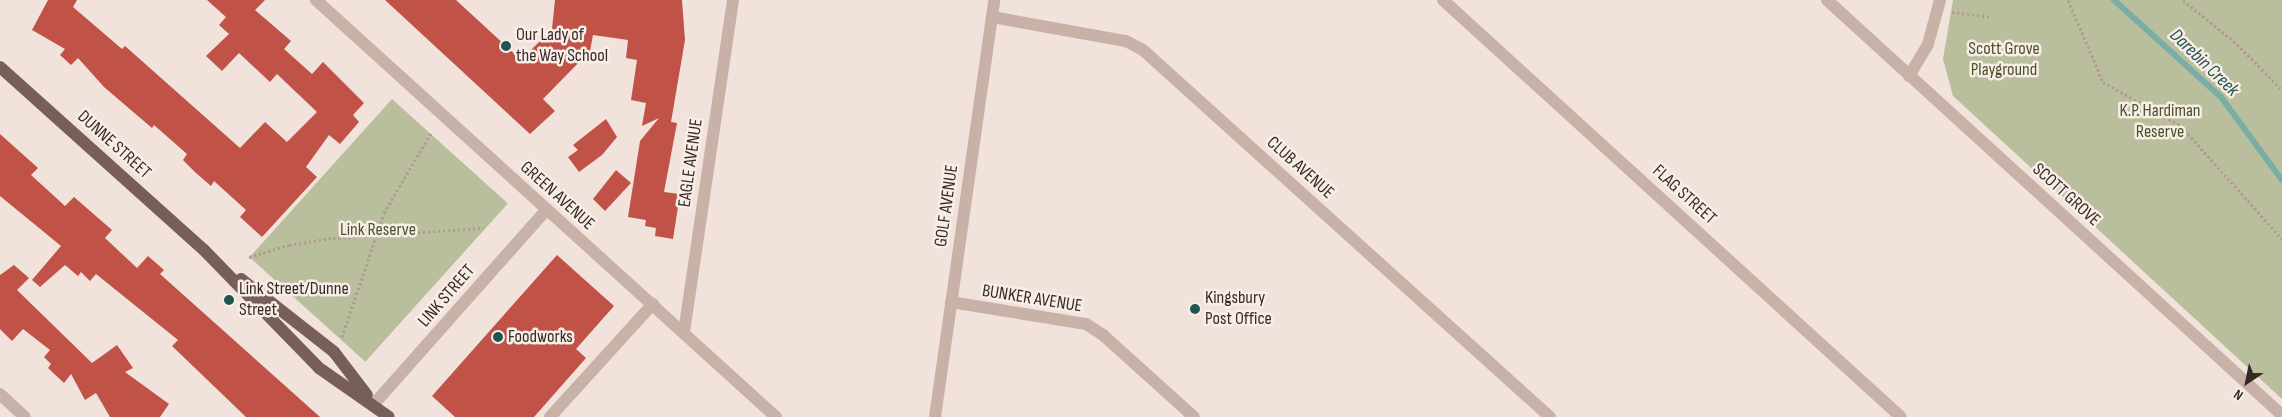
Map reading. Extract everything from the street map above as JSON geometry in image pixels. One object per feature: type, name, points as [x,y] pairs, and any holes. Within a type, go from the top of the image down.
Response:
[{"type":"main road","name":"DUNNE STREET","points":[[0,67],[204,250],[334,352],[374,404]]},
{"type":"main road","name":"DUNNE STREET","points":[[204,250],[319,368],[374,404],[389,417]]},
{"type":"street","name":"GREEN AVENUE","points":[[316,0],[776,417]]},
{"type":"street","name":"EAGLE AVENUE","points":[[684,332],[733,0]]},
{"type":"street","name":"GOLF AVENUE","points":[[935,417],[994,0]]},
{"type":"street","name":"FLAG STREET","points":[[1444,0],[1901,417]]},
{"type":"street","name":"SCOTT GROVE","points":[[1827,0],[2282,415]]},
{"type":"street","points":[[1909,76],[1928,44],[1940,5]]},
{"type":"street","name":"CLUB AVENUE","points":[[992,17],[1126,41],[1143,50],[1550,417]]},
{"type":"street","name":"LINK STREET","points":[[374,404],[546,210]]},
{"type":"street","name":"BUNKER AVENUE","points":[[951,302],[1086,324],[1194,417]]},
{"type":"street","points":[[550,417],[653,304]]},
{"type":"street","points":[[0,394],[25,417]]},
{"type":"path","points":[[2068,0],[2103,82],[2181,126],[2282,239]]},
{"type":"path","points":[[2183,0],[2237,44],[2282,90]]},
{"type":"path","points":[[1940,5],[1992,17]]},
{"type":"path","points":[[341,340],[375,236],[400,183],[431,133]]},
{"type":"path","points":[[249,257],[289,245],[484,228]]},
{"type":"green space","name":"K.P. Hardiman Reserve","points":[[1953,0],[2282,0],[2282,399],[1953,96],[1943,59]]},
{"type":"green space","name":"Link Reserve","points":[[392,99],[508,203],[365,362],[249,257]]},
{"type":"building","points":[[48,0],[77,0],[73,7],[122,49],[125,46],[240,148],[265,122],[287,142],[317,112],[277,74],[270,82],[239,53],[222,71],[206,56],[229,34],[219,25],[226,17],[207,0],[265,0],[255,10],[291,41],[284,49],[312,74],[323,62],[364,103],[353,115],[359,122],[340,144],[329,135],[306,167],[317,177],[262,237],[240,217],[246,210],[214,181],[211,186],[183,160],[187,154],[154,125],[152,128],[104,87],[78,58],[71,65],[60,55],[65,49],[32,30]]},
{"type":"building","points":[[385,0],[456,0],[521,60],[552,29],[555,0],[682,0],[685,40],[671,122],[677,123],[664,192],[680,194],[673,239],[655,236],[656,228],[645,226],[646,220],[628,217],[640,141],[659,118],[642,126],[646,103],[631,100],[637,60],[626,58],[628,40],[593,35],[590,51],[543,99],[555,111],[530,134]]},
{"type":"building","points":[[606,119],[617,137],[602,155],[579,172],[568,157],[578,150],[573,145]]},
{"type":"building","points":[[0,134],[38,168],[31,175],[65,206],[74,197],[112,230],[105,238],[137,268],[148,256],[164,270],[160,274],[320,417],[246,417],[172,346],[178,340],[96,274],[90,281],[81,272],[78,276],[65,265],[40,287],[32,280],[61,246],[0,196]]},
{"type":"building","points":[[616,170],[631,183],[605,211],[593,199]]},
{"type":"building","points":[[557,255],[614,306],[576,349],[586,358],[534,417],[455,417],[432,396]]},
{"type":"building","points":[[14,265],[29,278],[17,290],[92,363],[117,345],[133,368],[125,372],[169,404],[160,417],[110,417],[96,393],[85,400],[71,374],[64,383],[48,368],[51,364],[44,357],[50,350],[23,329],[12,341],[0,329],[0,275]]},
{"type":"waterway","name":"Darebin Creek","points":[[2114,0],[2221,97],[2282,180]]},
{"type":"place","name":"Our Lady of the Way School","points":[[506,46]]},
{"type":"place","name":"Link Street/Dunne Street","points":[[229,300]]},
{"type":"place","name":"Kingsbury Post Office","points":[[1195,309]]},
{"type":"place","name":"Foodworks","points":[[498,337]]},
{"type":"park label","name":"Scott Grove Playground","points":[[2004,60]]}]
